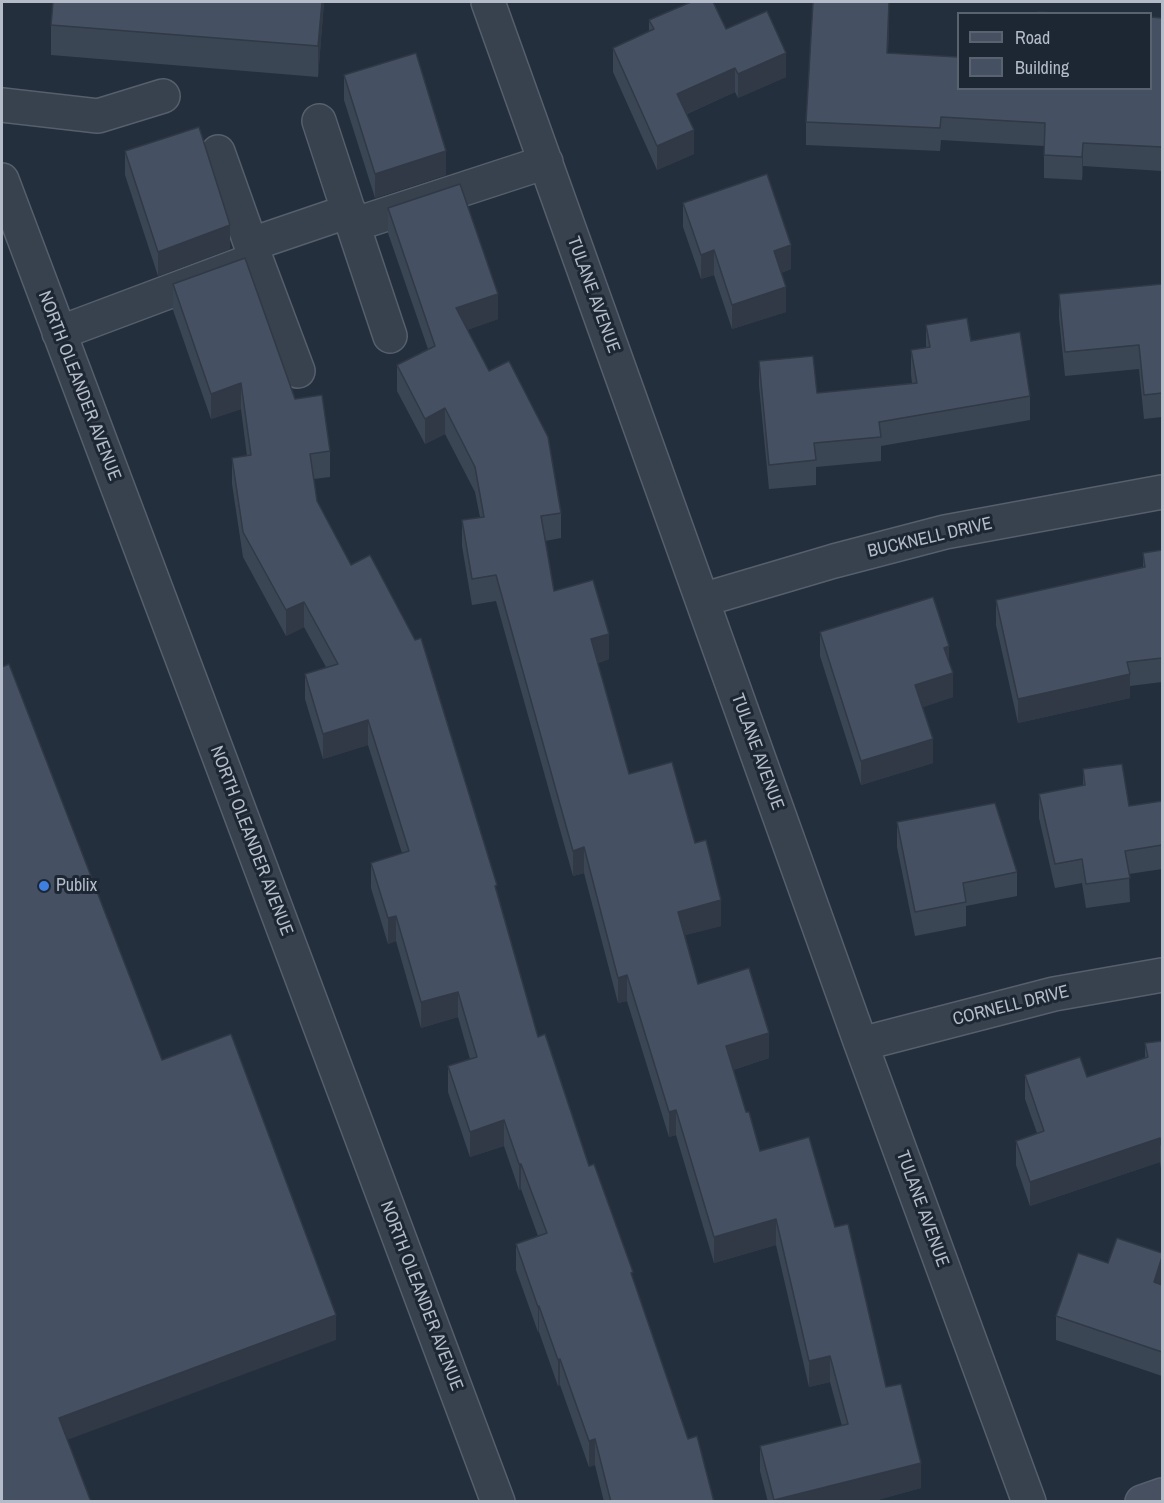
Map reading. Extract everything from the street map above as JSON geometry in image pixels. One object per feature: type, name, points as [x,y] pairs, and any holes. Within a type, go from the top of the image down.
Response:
[{"type":"street","name":"TULANE AVENUE","points":[[488,2],[861,1044],[1029,1502]]},
{"type":"street","points":[[2,105],[98,116],[163,96]]},
{"type":"street","points":[[319,121],[390,336]]},
{"type":"street","points":[[218,152],[298,370]]},
{"type":"street","points":[[59,333],[254,252],[351,218],[546,162]]},
{"type":"street","name":"NORTH OLEANDER AVENUE","points":[[2,180],[498,1502]]},
{"type":"street","name":"BUCKNELL DRIVE","points":[[702,600],[834,561],[945,532],[1162,492]]},
{"type":"street","name":"CORNELL DRIVE","points":[[861,1044],[1054,994],[1162,975]]},
{"type":"street","points":[[1142,1502],[1162,1495]]},
{"type":"building","points":[[53,2],[322,2],[318,46],[51,25]]},
{"type":"building","points":[[691,2],[713,2],[726,29],[767,11],[786,53],[738,74],[735,68],[677,94],[694,130],[657,146],[613,48],[654,29],[649,20]]},
{"type":"building","points":[[813,2],[889,2],[887,53],[957,57],[957,90],[1152,90],[1152,17],[1162,18],[1162,147],[1083,143],[1082,157],[1044,155],[1045,123],[941,117],[940,128],[806,122]]},
{"type":"building","points":[[416,53],[446,151],[375,174],[344,75]]},
{"type":"building","points":[[199,127],[230,225],[158,252],[125,151]]},
{"type":"building","points":[[767,174],[791,245],[774,251],[786,287],[732,305],[714,250],[701,255],[683,203]]},
{"type":"building","points":[[460,184],[498,294],[456,308],[489,371],[509,361],[548,437],[561,513],[541,516],[554,591],[593,580],[609,634],[591,639],[629,774],[672,762],[695,843],[706,840],[721,900],[678,912],[698,984],[749,968],[769,1033],[726,1046],[746,1112],[749,1112],[760,1151],[809,1137],[835,1227],[848,1224],[886,1387],[901,1384],[921,1463],[774,1500],[760,1446],[848,1424],[830,1356],[809,1361],[776,1219],[714,1237],[676,1110],[669,1112],[627,975],[618,978],[584,847],[573,851],[496,575],[472,579],[462,520],[484,517],[475,467],[445,408],[425,419],[397,365],[435,346],[388,208]]},
{"type":"building","points":[[245,258],[295,399],[322,395],[330,451],[310,454],[317,501],[351,565],[370,555],[415,640],[421,638],[497,885],[495,886],[538,1037],[545,1034],[589,1166],[594,1164],[633,1272],[631,1273],[688,1439],[697,1436],[714,1502],[611,1502],[595,1439],[589,1441],[516,1244],[547,1233],[504,1120],[470,1132],[448,1066],[477,1057],[458,992],[421,1002],[396,916],[388,918],[371,863],[409,851],[368,720],[323,734],[305,674],[338,664],[304,602],[286,610],[243,532],[232,458],[251,455],[241,383],[211,394],[173,284]]},
{"type":"building","points":[[1162,284],[1162,393],[1144,395],[1139,345],[1065,352],[1059,294]]},
{"type":"building","points":[[967,318],[971,341],[1020,332],[1030,396],[879,422],[881,437],[814,443],[816,460],[769,465],[759,361],[813,356],[817,393],[917,383],[911,350],[930,347],[926,325]]},
{"type":"building","points":[[1162,550],[1162,658],[1127,662],[1130,674],[1018,699],[996,600],[1145,567],[1143,553]]},
{"type":"building","points":[[933,597],[949,646],[944,648],[953,673],[915,685],[933,739],[861,761],[820,632]]},
{"type":"building","points":[[9,664],[162,1060],[231,1034],[336,1315],[59,1418],[91,1502],[2,1502],[2,667]]},
{"type":"building","points":[[1122,764],[1129,806],[1162,801],[1162,845],[1125,851],[1130,878],[1086,884],[1082,859],[1055,864],[1039,794],[1085,785],[1083,769]]},
{"type":"building","points":[[995,803],[1017,872],[963,883],[966,902],[915,912],[897,822]]},
{"type":"building","points":[[1162,1041],[1162,1145],[1160,1138],[1030,1182],[1016,1141],[1044,1131],[1025,1075],[1080,1057],[1087,1077],[1148,1057],[1145,1043]]},
{"type":"building","points":[[1117,1238],[1162,1253],[1154,1282],[1162,1285],[1162,1352],[1056,1316],[1078,1253],[1108,1263]]},
{"type":"place","name":"Publix","points":[[44,886]]}]
